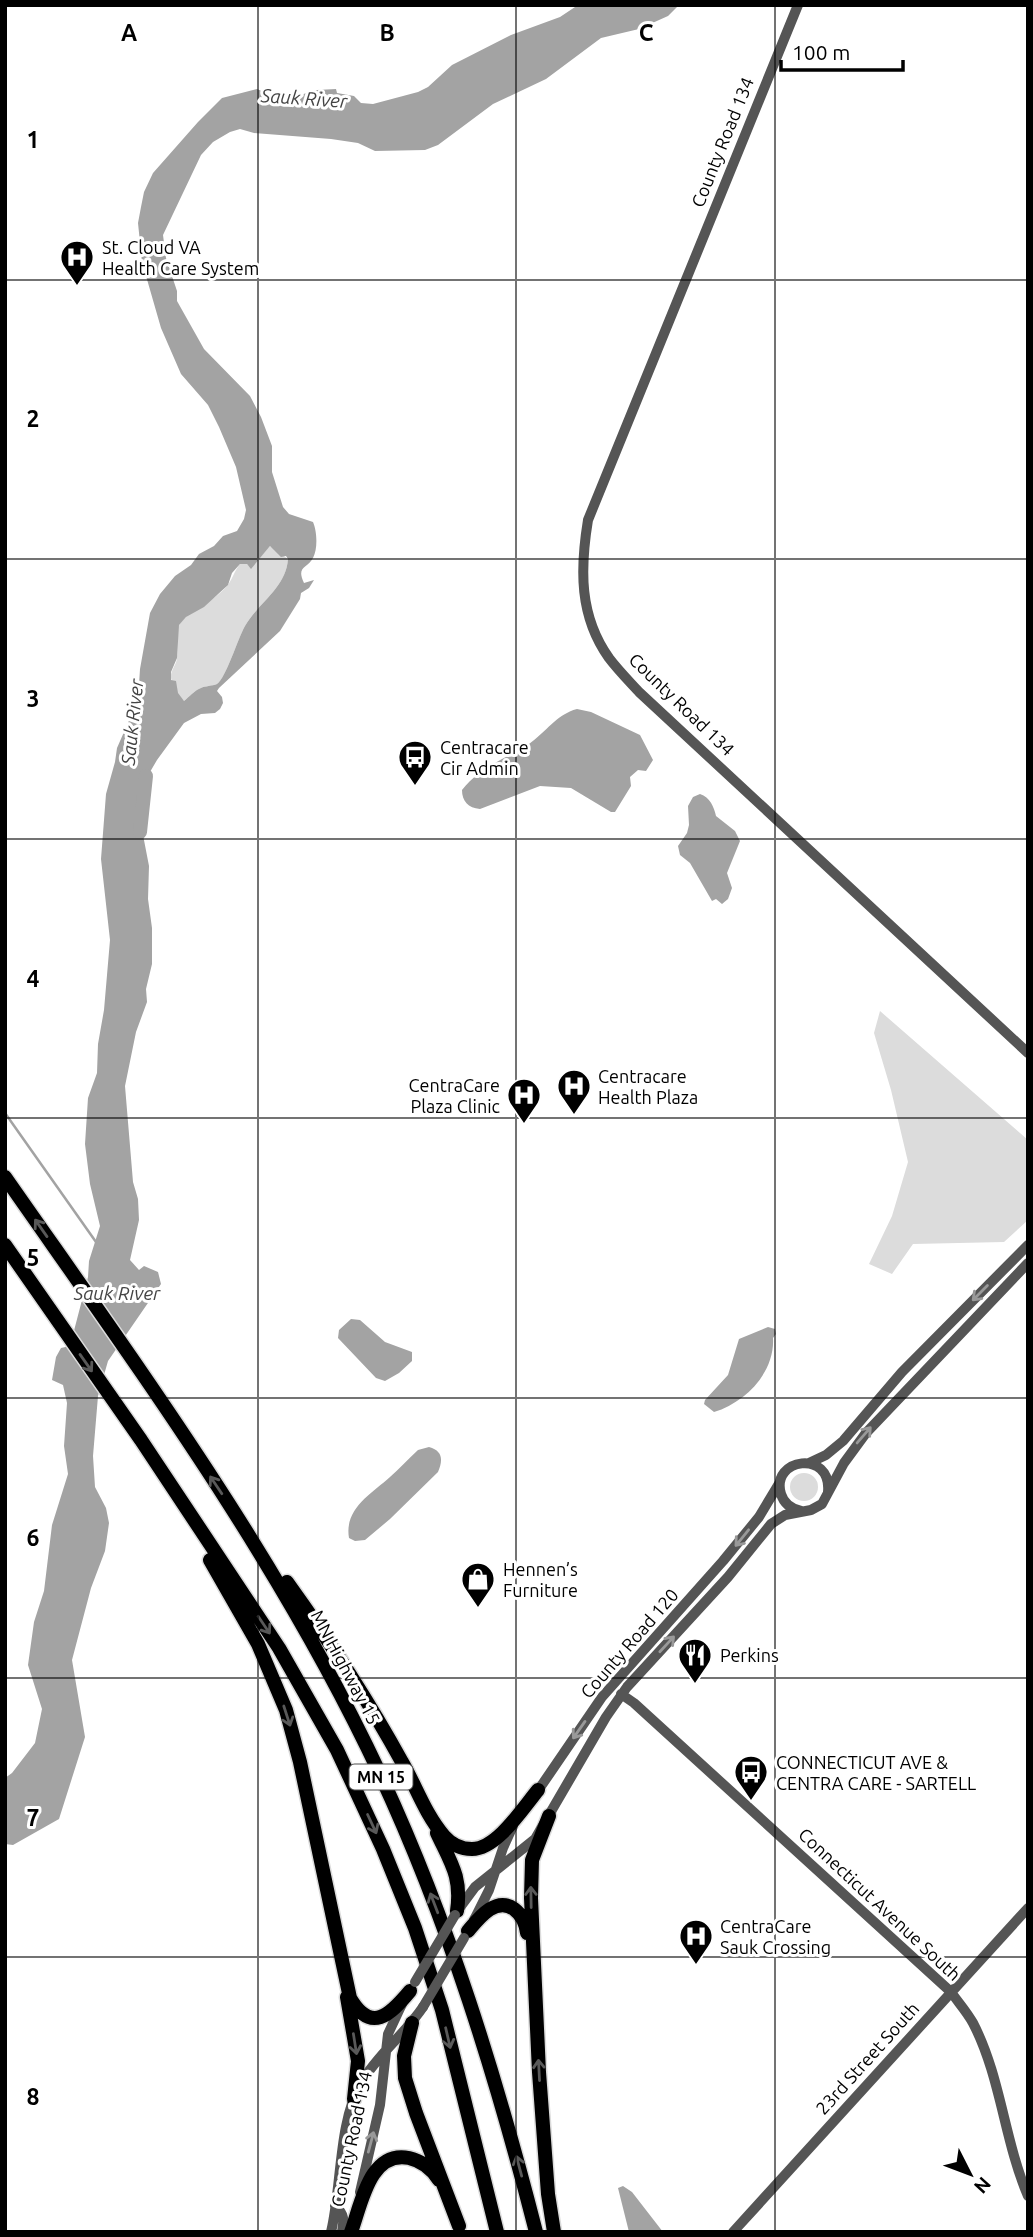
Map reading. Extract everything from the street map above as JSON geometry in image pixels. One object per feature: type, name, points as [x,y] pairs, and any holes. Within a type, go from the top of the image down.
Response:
[{"type":"highway","name":"MN Highway 15","points":[[5,1177],[239,1518],[336,1686],[380,1773],[445,1932],[497,2088],[537,2232]]},
{"type":"highway","name":"MN 15","points":[[5,1245],[141,1440],[279,1648],[337,1750],[383,1849],[415,1928],[442,2010],[497,2232]]},
{"type":"highway","points":[[141,1440],[258,1644],[286,1710],[300,1762],[346,1989],[358,2061],[354,2099]]},
{"type":"highway","points":[[239,1518],[313,1617],[402,1762],[457,1877],[459,1888],[456,1913]]},
{"type":"highway","points":[[428,1812],[453,1844],[465,1848],[481,1848],[493,1842],[505,1830],[538,1790]]},
{"type":"highway","points":[[549,1816],[532,1860],[534,1965],[543,2132],[554,2232]]},
{"type":"highway","points":[[466,1935],[487,1911],[501,1905],[510,1907],[526,1925],[534,1965]]},
{"type":"highway","points":[[346,1989],[361,2014],[372,2018],[390,2013],[412,1986]]},
{"type":"highway","points":[[412,2023],[404,2056],[405,2078],[460,2229]]},
{"type":"highway","points":[[350,2232],[369,2180],[375,2171],[388,2160],[403,2157],[424,2164],[438,2177],[460,2229]]},
{"type":"street","name":"County Road 134","points":[[797,5],[588,520],[582,556],[583,600],[592,627],[609,658],[639,692],[1028,1053]]},
{"type":"street","points":[[1028,1244],[902,1372],[843,1441],[826,1455],[789,1468],[780,1482],[780,1492],[786,1504],[804,1511],[816,1508],[866,1433],[1028,1263]]},
{"type":"street","points":[[809,1463],[824,1473],[828,1493]]},
{"type":"street","name":"County Road 120","points":[[423,2007],[489,1890],[511,1829],[602,1697],[723,1561],[759,1517],[780,1482]]},
{"type":"street","name":"County Road 120","points":[[412,1986],[475,1887],[535,1839],[621,1694],[728,1577],[771,1524],[785,1515],[804,1511]]},
{"type":"street","name":"Connecticut Avenue South","points":[[621,1694],[635,1703],[951,1992],[972,2022],[987,2055],[1016,2166],[1028,2196]]},
{"type":"street","name":"23rd Street South","points":[[733,2232],[1028,1908]]},
{"type":"street","name":"County Road 134","points":[[350,2232],[380,2105],[388,2034],[412,1986]]},
{"type":"street","name":"County Road 134","points":[[331,2232],[354,2099],[362,2082],[423,2007]]},
{"type":"street","points":[[335,2206],[344,2219],[342,2232]]},
{"type":"shaded area","points":[[270,546],[288,559],[282,578],[245,626],[217,684],[199,689],[184,701],[171,678],[177,660],[179,625],[228,585],[240,564],[247,564],[251,568]]},
{"type":"shaded area","points":[[880,1011],[1028,1140],[1028,1220],[1004,1242],[913,1244],[892,1274],[869,1264],[892,1216],[908,1162],[874,1033]]},
{"type":"shaded area","points":[[804,1473],[814,1477],[818,1487],[814,1497],[804,1501],[794,1497],[790,1487],[794,1477]]},
{"type":"water","name":"Sauk River","points":[[578,5],[679,5],[668,16],[639,29],[601,38],[546,79],[493,104],[438,145],[425,150],[375,151],[358,143],[331,139],[254,133],[240,129],[230,132],[213,142],[201,155],[163,235],[177,301],[204,349],[250,396],[261,417],[272,446],[272,472],[283,507],[289,514],[313,522],[316,550],[311,562],[301,573],[304,583],[314,580],[309,588],[301,593],[280,631],[219,688],[217,691],[223,703],[220,709],[215,713],[201,714],[184,723],[150,772],[142,804],[143,835],[149,866],[152,964],[146,989],[147,1002],[136,1032],[125,1086],[139,1220],[130,1260],[139,1270],[144,1266],[158,1272],[161,1284],[108,1361],[98,1396],[93,1456],[95,1487],[106,1508],[109,1523],[105,1551],[91,1588],[72,1660],[85,1737],[59,1819],[13,1845],[5,1844],[5,1778],[35,1743],[42,1709],[28,1665],[34,1622],[44,1591],[52,1525],[68,1474],[64,1446],[67,1403],[63,1385],[52,1380],[56,1357],[61,1348],[70,1346],[88,1277],[89,1261],[100,1226],[90,1184],[85,1144],[88,1098],[97,1073],[110,940],[101,859],[106,794],[117,748],[138,700],[140,669],[150,613],[160,594],[175,576],[223,536],[237,531],[246,510],[236,467],[219,427],[208,405],[181,374],[161,328],[142,262],[138,223],[144,192],[153,173],[222,98],[257,89],[283,100],[317,90],[336,89],[337,93],[354,96],[361,103],[373,104],[418,92],[428,87],[452,65],[511,35],[560,17]],"holes":[[[270,546],[281,557],[286,556],[288,559],[282,578],[245,626],[220,680],[217,684],[199,689],[184,701],[178,693],[176,681],[171,680],[171,672],[177,658],[179,625],[228,585],[232,573],[240,564],[247,564],[251,569]]]},
{"type":"water","points":[[577,709],[591,712],[640,735],[653,760],[646,771],[638,770],[630,777],[631,786],[615,812],[571,788],[540,786],[480,809],[466,803],[462,790],[477,775],[529,744],[557,719]]},
{"type":"water","points":[[700,794],[709,800],[716,816],[735,831],[740,841],[727,873],[732,888],[728,899],[722,904],[716,899],[712,901],[690,863],[680,855],[678,846],[689,825],[688,806],[693,797]]},
{"type":"water","points":[[351,1319],[360,1320],[385,1342],[412,1352],[412,1361],[385,1381],[376,1378],[338,1338],[339,1330]]},
{"type":"water","points":[[768,1327],[775,1329],[776,1334],[764,1374],[737,1401],[714,1412],[704,1404],[705,1400],[728,1375],[739,1339]]},
{"type":"water","points":[[429,1447],[441,1456],[438,1472],[365,1540],[355,1541],[349,1538],[351,1519],[367,1496],[418,1450]]},
{"type":"water","points":[[623,2186],[632,2192],[663,2232],[629,2232],[618,2188]]},
{"type":"waterway","name":"Sauk River","points":[[140,832],[146,776]]},
{"type":"waterway","points":[[5,1113],[96,1242]]},
{"type":"place","name":"St. Cloud VA Health Care System","points":[[77,287]]},
{"type":"place","name":"Centracare Cir Admin","points":[[415,787]]},
{"type":"place","name":"Centracare Health Plaza","points":[[574,1116]]},
{"type":"place","name":"CentraCare Plaza Clinic","points":[[524,1125]]},
{"type":"place","name":"Hennen’s Furniture","points":[[478,1609]]},
{"type":"place","name":"Perkins","points":[[695,1685]]},
{"type":"place","name":"CONNECTICUT AVE & CENTRA CARE - SARTELL","points":[[751,1802]]},
{"type":"place","name":"CentraCare Sauk Crossing","points":[[696,1966]]}]
